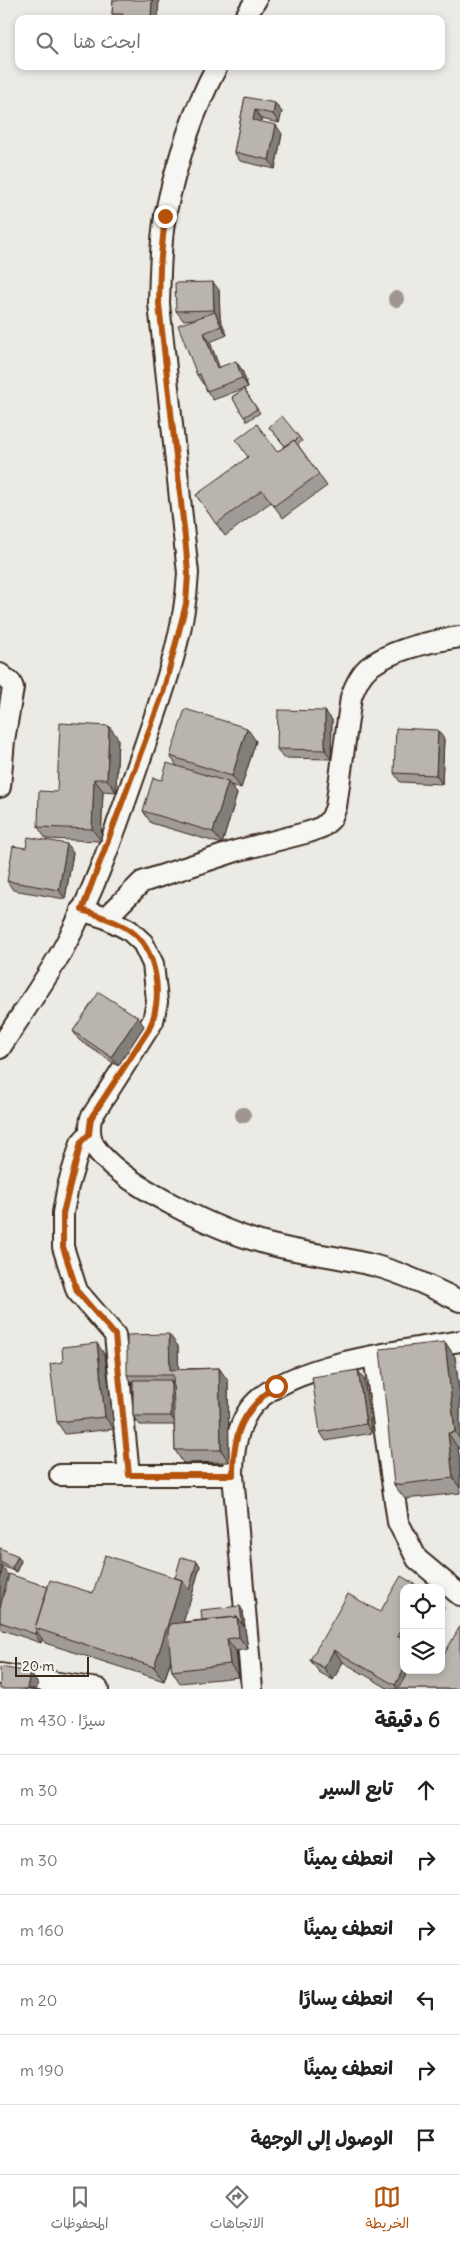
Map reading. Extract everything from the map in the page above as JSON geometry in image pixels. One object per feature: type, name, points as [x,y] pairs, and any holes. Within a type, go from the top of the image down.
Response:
[{"type":"street","points":[[2,1037],[63,948],[82,910],[163,693],[186,604],[188,574],[159,304],[160,267],[165,216],[192,116],[215,70]]},
{"type":"street","points":[[106,918],[142,882],[236,851],[302,834],[322,826],[331,819],[336,807],[351,696],[356,683],[368,668],[395,653],[460,637]]},
{"type":"street","points":[[0,674],[11,683],[13,688],[4,740],[0,787]]},
{"type":"street","points":[[82,910],[106,918],[129,930],[143,943],[152,964],[157,1002],[149,1029],[91,1118],[89,1134],[94,1146],[103,1157],[118,1170],[153,1194],[203,1220],[255,1241],[377,1266],[405,1275],[460,1301]]},
{"type":"street","points":[[89,1134],[81,1142],[68,1186],[63,1213],[63,1247],[77,1291],[115,1335],[129,1475]]},
{"type":"street","points":[[252,1689],[233,1475],[233,1450],[243,1420],[250,1408],[276,1386],[319,1370],[374,1356],[460,1341]]},
{"type":"street","points":[[374,1356],[398,1522],[417,1559],[460,1595]]},
{"type":"street","points":[[60,1475],[233,1475]]},
{"type":"street","points":[[0,1674],[46,1685],[98,1689]]},
{"type":"building","points":[[113,0],[152,0],[151,15],[112,14]]},
{"type":"building","points":[[245,97],[275,103],[273,114],[255,110],[253,120],[276,125],[269,160],[234,152]]},
{"type":"building","points":[[213,282],[214,310],[176,311],[175,283]]},
{"type":"building","points":[[215,312],[221,326],[204,333],[217,368],[236,361],[242,378],[207,391],[200,374],[197,375],[178,325]]},
{"type":"building","points":[[244,389],[257,409],[244,417],[232,397]]},
{"type":"building","points":[[282,416],[299,437],[285,446],[269,427]]},
{"type":"building","points":[[257,424],[277,452],[294,440],[319,474],[274,506],[262,490],[216,524],[196,495],[248,457],[236,440]]},
{"type":"building","points":[[185,709],[247,728],[232,776],[170,756]]},
{"type":"building","points":[[278,710],[325,711],[325,750],[277,749]]},
{"type":"building","points":[[60,723],[109,726],[107,779],[94,779],[92,829],[38,827],[39,791],[57,792]]},
{"type":"building","points":[[396,728],[438,730],[436,775],[394,773]]},
{"type":"building","points":[[167,763],[228,782],[213,832],[143,811],[153,778],[162,780]]},
{"type":"building","points":[[28,837],[67,844],[59,890],[7,881],[13,846],[26,848]]},
{"type":"building","points":[[99,992],[138,1017],[111,1057],[73,1031]]},
{"type":"building","points":[[169,1334],[170,1370],[219,1368],[221,1450],[175,1450],[173,1375],[127,1375],[127,1335]]},
{"type":"building","points":[[445,1342],[455,1432],[448,1433],[453,1478],[394,1485],[380,1349]]},
{"type":"building","points":[[97,1343],[105,1417],[57,1422],[50,1364],[63,1362],[62,1347]]},
{"type":"building","points":[[358,1370],[366,1424],[320,1432],[312,1377]]},
{"type":"building","points":[[133,1380],[171,1380],[171,1416],[133,1416]]},
{"type":"building","points":[[0,1548],[18,1556],[12,1568],[0,1562]]},
{"type":"building","points":[[105,1555],[182,1580],[154,1667],[35,1628],[50,1580],[93,1593]]},
{"type":"building","points":[[181,1557],[197,1561],[189,1590],[182,1580],[175,1578]]},
{"type":"building","points":[[0,1566],[2,1567],[0,1583]]},
{"type":"building","points":[[9,1574],[48,1587],[35,1628],[35,1634],[0,1622],[0,1608]]},
{"type":"building","points":[[401,1576],[414,1584],[400,1584],[400,1631],[397,1636],[400,1638],[401,1674],[395,1685],[334,1650],[324,1668],[310,1660],[348,1594],[380,1612]]},
{"type":"building","points":[[240,1606],[241,1623],[237,1617],[202,1620],[201,1610]]},
{"type":"building","points":[[237,1617],[239,1637],[227,1639],[230,1664],[172,1671],[168,1632],[170,1624]]},
{"type":"building","points":[[460,1626],[460,1689],[398,1689],[407,1674],[445,1674],[445,1653]]},
{"type":"building","points":[[0,1667],[30,1672],[27,1689],[0,1689]]},
{"type":"route","points":[[165,216],[160,267],[159,304],[186,547],[188,574],[186,604],[163,693],[82,910],[106,918],[129,930],[143,943],[155,975],[157,1002],[153,1021],[149,1029],[91,1118],[89,1134],[81,1142],[75,1158],[63,1213],[63,1247],[77,1291],[115,1335],[129,1475],[233,1475],[233,1450],[243,1420],[250,1408],[276,1386]]}]
